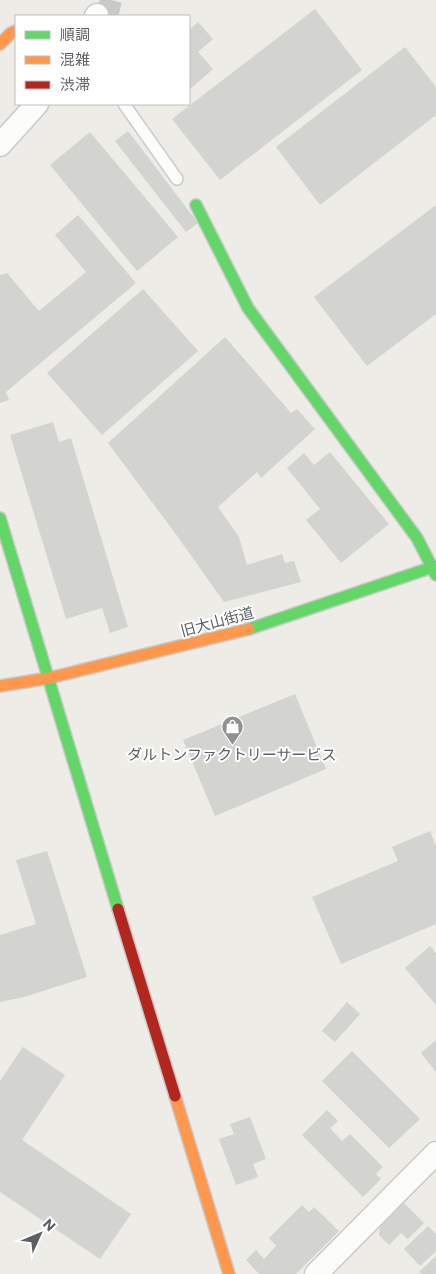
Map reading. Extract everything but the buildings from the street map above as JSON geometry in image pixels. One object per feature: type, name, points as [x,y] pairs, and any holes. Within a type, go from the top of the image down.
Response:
[{"type":"street","points":[[0,44],[15,31]]},
{"type":"street","points":[[0,145],[36,105]]},
{"type":"street","points":[[196,205],[248,308],[417,538],[435,570]]},
{"type":"street","points":[[0,518],[229,1274]]},
{"type":"street","name":"旧大山街道","points":[[0,686],[49,678],[245,630],[435,570]]},
{"type":"street","points":[[316,1274],[436,1154]]},
{"type":"lane","points":[[125,105],[177,179]]},
{"type":"tunnel","points":[[107,15],[111,0]]},
{"type":"traffic: fast","points":[[196,205],[248,308],[417,538],[436,575]]},
{"type":"traffic: fast","points":[[0,518],[118,909]]},
{"type":"traffic: fast","points":[[249,629],[436,566]]},
{"type":"traffic: slow","points":[[0,44],[15,31]]},
{"type":"traffic: slow","points":[[0,686],[49,678],[249,629]]},
{"type":"traffic: slow","points":[[175,1096],[229,1274]]},
{"type":"traffic: jam","points":[[118,909],[175,1096]]},
{"type":"place","name":"ダルトンファクトリーサービス","points":[[232,745]]}]
